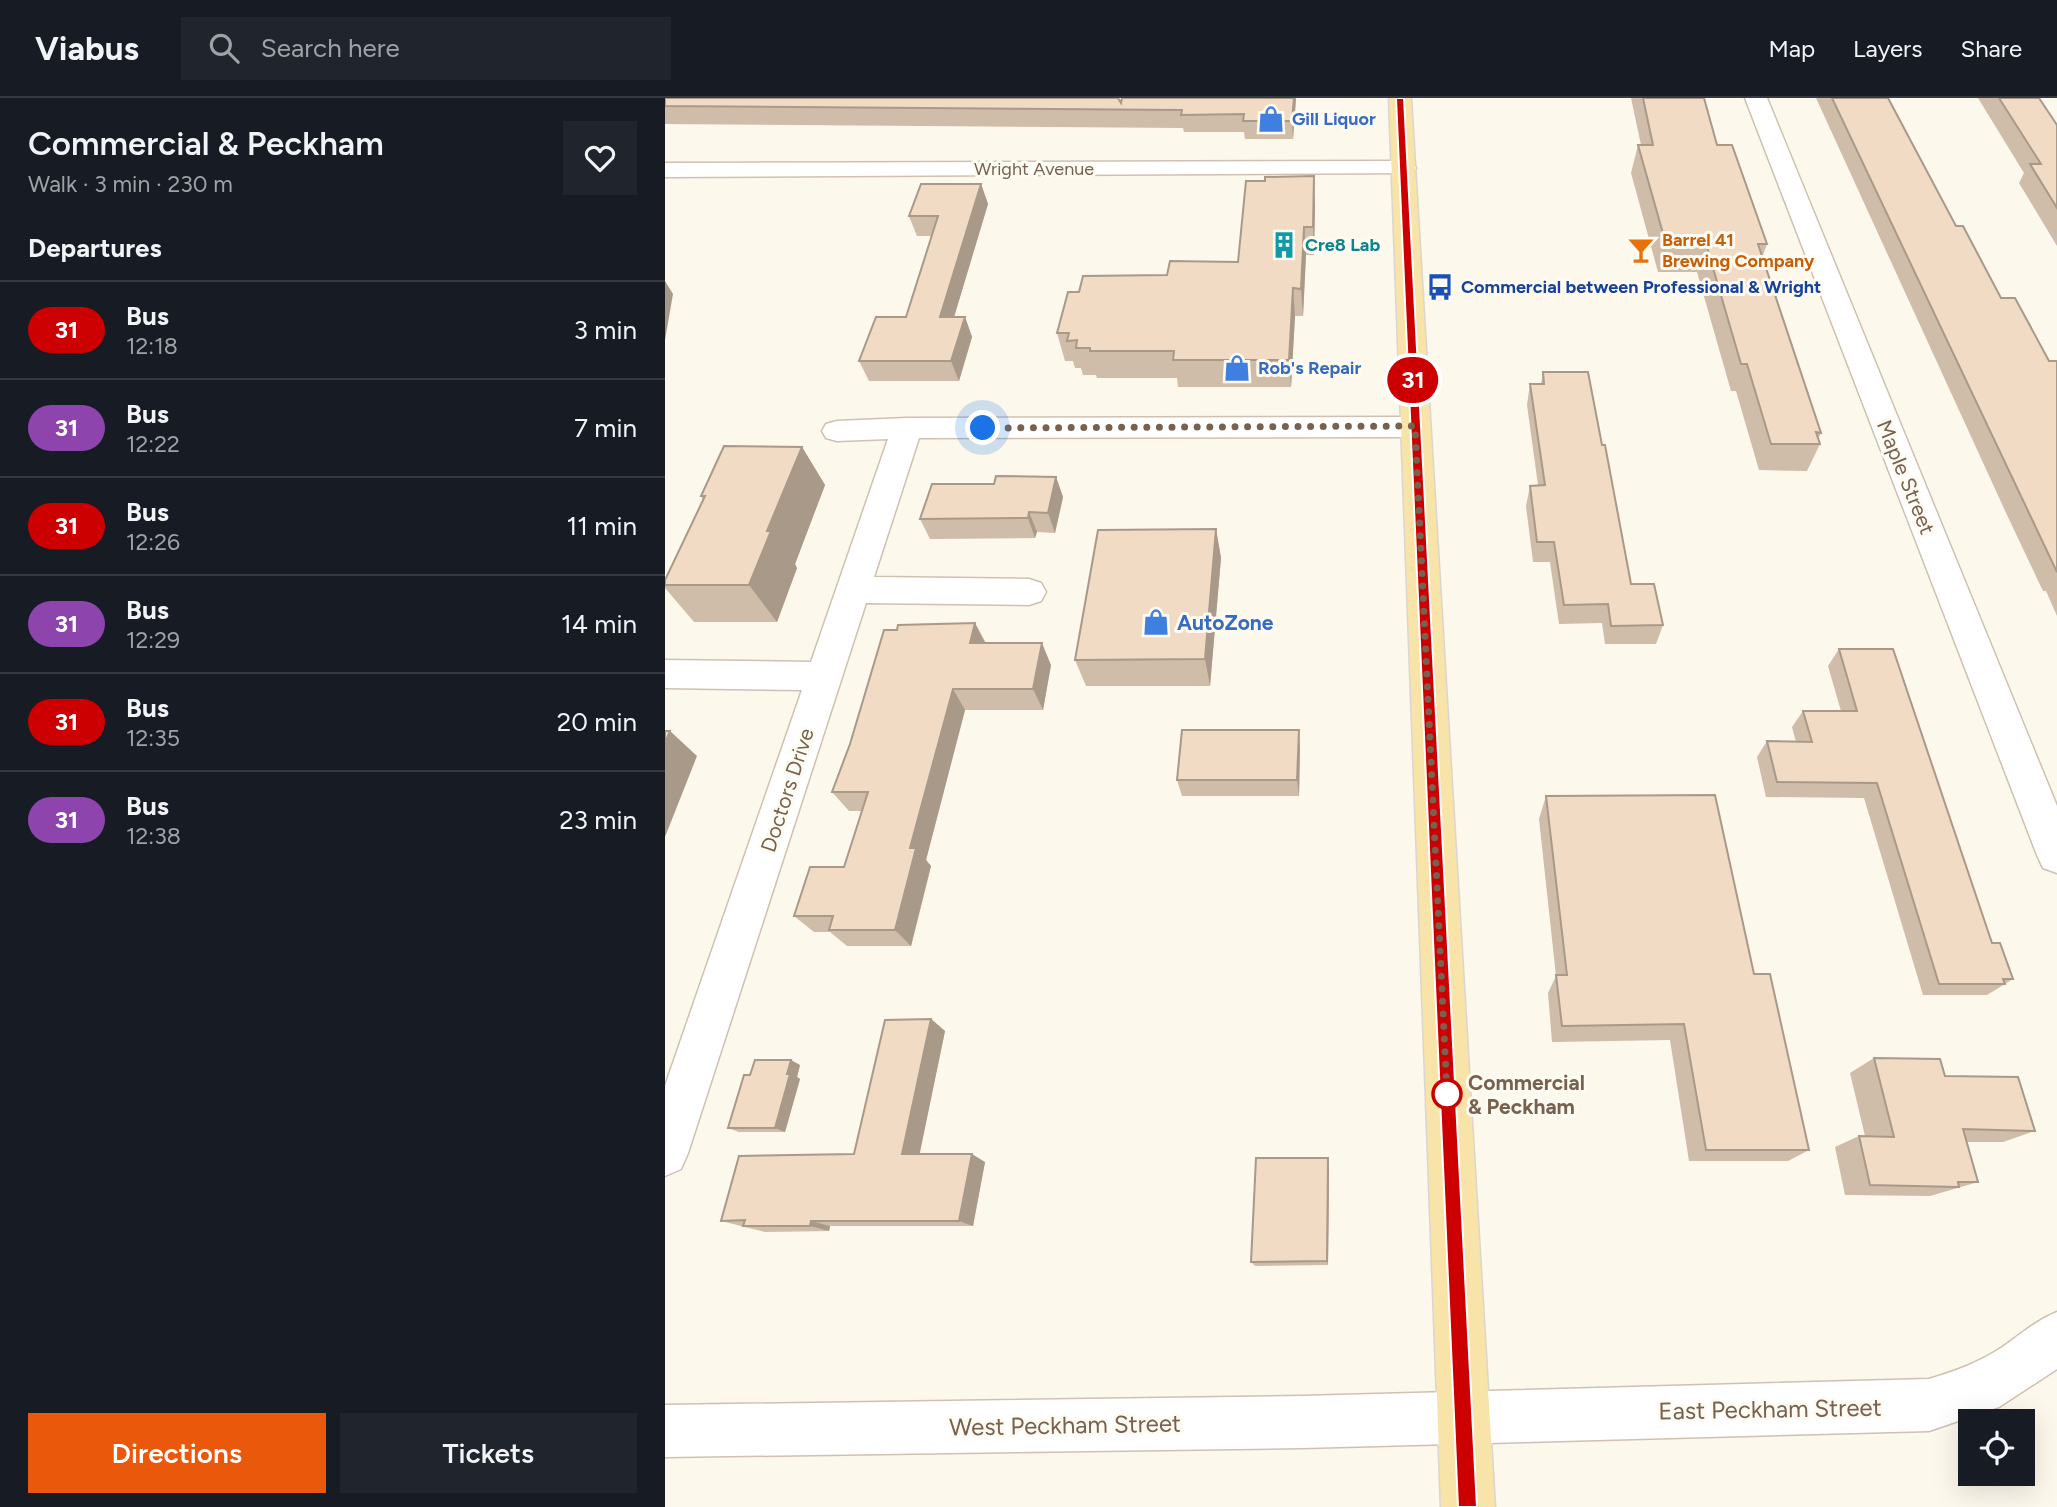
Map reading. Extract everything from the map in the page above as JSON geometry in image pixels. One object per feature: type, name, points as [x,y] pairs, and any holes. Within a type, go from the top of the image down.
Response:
[{"type":"main road","points":[[1400,98],[1468,1507]]},
{"type":"street","name":"Maple Street","points":[[1756,98],[2057,855]]},
{"type":"street","name":"Wright Avenue","points":[[665,170],[1404,168]]},
{"type":"street","points":[[837,431],[907,428],[1415,426]]},
{"type":"street","name":"Doctors Drive","points":[[665,1153],[907,428]]},
{"type":"street","points":[[853,590],[1029,592]]},
{"type":"street","points":[[665,674],[825,676]]},
{"type":"street","name":"East Peckham Street","points":[[1464,1417],[1929,1405],[1981,1389],[2019,1366],[2057,1337]]},
{"type":"street","name":"West Peckham Street","points":[[665,1431],[1302,1422],[1464,1417]]},
{"type":"building","points":[[665,98],[1118,98],[1121,103],[1122,98],[1294,98],[1292,121],[1243,121],[1244,114],[1181,115],[1182,110],[665,106]]},
{"type":"building","points":[[1643,98],[1704,98],[1717,145],[1732,145],[1767,244],[1758,244],[1821,433],[1816,432],[1820,444],[1771,444],[1747,364],[1741,364],[1706,244],[1666,244],[1638,145],[1653,145]]},
{"type":"building","points":[[1832,98],[1888,98],[1956,226],[1963,226],[2001,298],[2015,298],[2049,361],[2057,361],[2057,572]]},
{"type":"building","points":[[1999,98],[2039,98],[2057,125],[2057,208],[2030,164],[2041,164]]},
{"type":"building","points":[[1314,176],[1313,227],[1304,227],[1301,289],[1293,288],[1289,360],[1173,360],[1174,351],[1090,351],[1090,348],[1076,348],[1077,340],[1067,341],[1069,333],[1057,333],[1068,292],[1079,292],[1083,276],[1167,275],[1170,261],[1238,262],[1246,181],[1265,181],[1265,177]]},
{"type":"building","points":[[921,184],[981,184],[940,317],[965,317],[951,361],[859,361],[876,317],[906,317],[938,216],[909,216]]},
{"type":"building","points":[[1543,372],[1588,372],[1602,445],[1605,445],[1631,584],[1654,584],[1663,625],[1611,626],[1608,604],[1564,605],[1554,542],[1537,542],[1530,486],[1545,485],[1530,384],[1544,384]]},
{"type":"building","points":[[724,446],[802,447],[767,531],[771,531],[749,585],[665,585],[705,496],[701,496]]},
{"type":"building","points":[[996,476],[1056,477],[1048,513],[1029,512],[1028,518],[920,519],[932,484],[994,484]]},
{"type":"building","name":"AutoZone","points":[[1216,529],[1205,659],[1075,660],[1098,530]]},
{"type":"building","points":[[975,623],[970,643],[1042,643],[1033,689],[953,689],[910,848],[916,848],[895,930],[829,930],[833,916],[794,916],[810,867],[844,867],[868,792],[832,792],[850,744],[884,630],[897,630],[898,625]]},
{"type":"building","points":[[1839,649],[1893,649],[1992,943],[2000,943],[2013,979],[2003,979],[2005,984],[1939,984],[1877,783],[1777,782],[1767,741],[1812,742],[1803,711],[1857,711]]},
{"type":"building","points":[[1182,730],[1299,730],[1297,780],[1177,780]]},
{"type":"building","points":[[1715,795],[1754,974],[1770,974],[1809,1150],[1706,1150],[1684,1024],[1562,1026],[1556,975],[1567,975],[1546,796]]},
{"type":"building","points":[[931,1019],[902,1154],[972,1154],[959,1221],[811,1221],[810,1226],[743,1226],[745,1220],[721,1221],[739,1156],[854,1154],[885,1020]]},
{"type":"building","points":[[1874,1058],[1940,1059],[1945,1076],[2018,1077],[2035,1131],[1963,1129],[1978,1182],[1958,1182],[1959,1187],[1870,1185],[1859,1136],[1894,1137]]},
{"type":"building","points":[[755,1060],[791,1060],[787,1074],[790,1074],[775,1128],[728,1128],[744,1075],[750,1075]]},
{"type":"building","points":[[1256,1158],[1328,1158],[1327,1261],[1251,1262]]},
{"type":"bus line","name":"31","points":[[1400,98],[1430,776],[1468,1507]]},
{"type":"place","name":"Gill Liquor","points":[[1271,119]]},
{"type":"place","name":"Cre8 Lab","points":[[1284,245]]},
{"type":"place","name":"Barrel 41 Brewing Company","points":[[1641,250]]},
{"type":"place","name":"Commercial between Professional & Wright","points":[[1440,287]]},
{"type":"place","name":"Rob's Repair","points":[[1237,368]]},
{"type":"place","name":"AutoZone","points":[[1156,622]]},
{"type":"place","name":"Commercial & Peckham","points":[[1447,1094]]},
{"type":"route","points":[[983,428],[1415,426],[1447,1094]]}]
